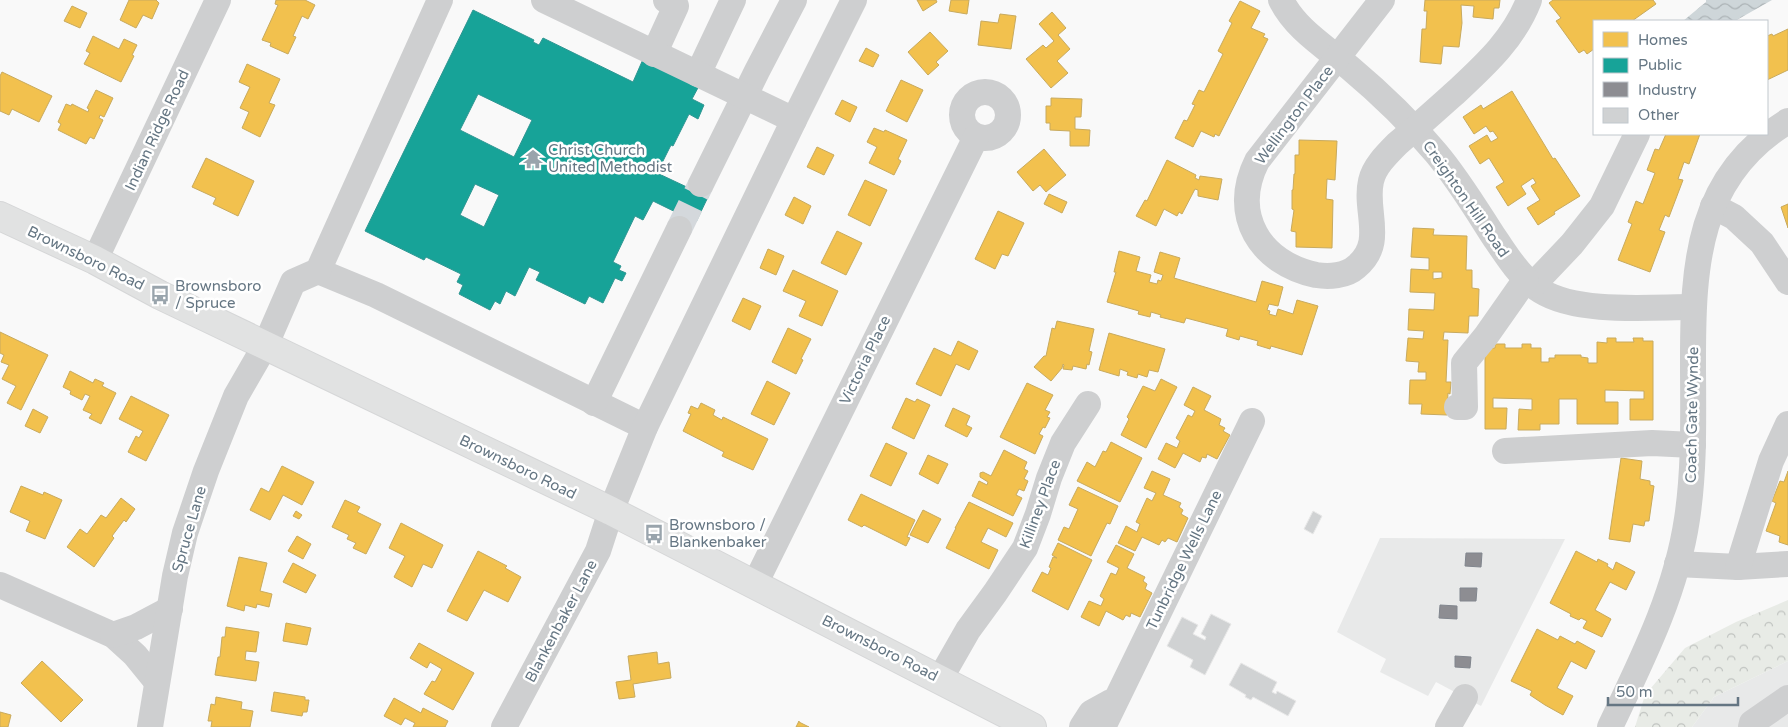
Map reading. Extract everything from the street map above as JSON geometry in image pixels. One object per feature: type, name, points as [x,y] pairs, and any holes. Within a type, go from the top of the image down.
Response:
[{"type":"main road","name":"Brownsboro Road","points":[[0,216],[95,260],[160,295],[266,344],[611,511],[1032,727]]},
{"type":"street","name":"Indian Ridge Road","points":[[95,260],[218,0]]},
{"type":"street","points":[[440,0],[318,271],[376,295],[645,427]]},
{"type":"street","points":[[544,0],[745,96],[797,114]]},
{"type":"street","points":[[698,74],[734,0]]},
{"type":"street","points":[[701,184],[794,0]]},
{"type":"street","name":"Blankenbaker Lane","points":[[504,727],[598,551],[611,511],[645,427],[854,0]]},
{"type":"street","name":"Creighton Hill Road","points":[[1280,0],[1302,28],[1392,106],[1438,154],[1510,260],[1530,282],[1552,297],[1578,305],[1606,307],[1693,307]]},
{"type":"street","name":"Wellington Place","points":[[1382,0],[1256,162],[1252,171],[1246,193],[1248,214],[1254,233],[1266,250],[1295,269],[1330,276],[1345,274],[1356,268],[1364,259],[1370,247],[1373,234],[1370,189],[1374,173],[1384,157],[1486,65],[1504,45],[1523,16],[1529,0]]},
{"type":"street","points":[[654,54],[674,2]]},
{"type":"street","name":"Coach Gate Wynde","points":[[1768,135],[1788,121]]},
{"type":"street","points":[[1457,407],[1465,407],[1464,363],[1530,282],[1572,244],[1602,206],[1637,135]]},
{"type":"street","name":"Coach Gate Wynde","points":[[1610,727],[1657,626],[1673,582],[1688,518],[1693,444],[1693,307],[1702,240],[1713,206],[1721,190],[1738,164],[1767,135]]},
{"type":"street","name":"Victoria Place","points":[[755,584],[976,137]]},
{"type":"street","points":[[1713,206],[1734,216],[1762,243],[1788,282]]},
{"type":"street","points":[[594,403],[678,229]]},
{"type":"street","name":"Spruce Lane","points":[[150,727],[175,576],[185,533],[206,471],[236,396],[266,344],[293,282],[318,271]]},
{"type":"street","name":"Killiney Place","points":[[940,679],[968,630],[996,593],[1025,548],[1063,442],[1088,404]]},
{"type":"street","name":"Tunbridge Wells Lane","points":[[1103,727],[1252,421]]},
{"type":"street","points":[[1738,567],[1771,461],[1788,424]]},
{"type":"street","points":[[1504,451],[1652,443],[1693,444]]},
{"type":"street","points":[[1678,564],[1738,567],[1788,564]]},
{"type":"street","points":[[0,585],[113,635],[135,655],[157,682]]},
{"type":"street","points":[[113,635],[136,627],[170,609]]},
{"type":"street","points":[[1448,727],[1465,697]]},
{"type":"street","points":[[1751,727],[1752,723],[1788,698]]},
{"type":"street","points":[[1082,727],[1091,713],[1116,699]]},
{"type":"shaded area","points":[[1380,538],[1565,539],[1481,706],[1436,682],[1428,696],[1380,672],[1386,659],[1337,632]]},
{"type":"shaded area","points":[[1788,661],[1788,727],[1692,727],[1714,697]]},
{"type":"green space","points":[[1788,600],[1788,661],[1714,697],[1692,727],[1635,727],[1645,695],[1685,648],[1736,622]]},
{"type":"water","points":[[1706,0],[1772,0],[1737,20],[1684,20]]},
{"type":"building: Homes","points":[[129,0],[156,0],[159,3],[152,19],[143,15],[136,28],[120,20]]},
{"type":"building: Homes","points":[[276,0],[305,0],[315,5],[308,19],[302,16],[293,36],[296,37],[288,54],[270,46],[271,43],[262,40],[278,5],[275,4]]},
{"type":"building: Homes","points":[[917,0],[936,0],[937,2],[923,11]]},
{"type":"building: Homes","points":[[951,0],[969,0],[967,14],[949,11]]},
{"type":"building: Homes","points":[[1425,0],[1500,0],[1499,8],[1494,8],[1493,19],[1473,17],[1474,6],[1461,5],[1462,23],[1459,47],[1443,46],[1441,64],[1420,62],[1422,29],[1426,29],[1427,11],[1424,11]]},
{"type":"building: Homes","points":[[1553,0],[1653,0],[1656,4],[1633,20],[1593,20],[1593,50],[1587,54],[1584,50],[1579,53],[1556,21],[1561,18],[1549,3]]},
{"type":"building: Homes","points":[[1240,1],[1260,11],[1251,28],[1265,34],[1263,37],[1268,39],[1219,136],[1215,134],[1214,137],[1201,131],[1193,147],[1175,138],[1184,120],[1187,121],[1195,105],[1192,104],[1199,90],[1204,92],[1223,54],[1218,51],[1232,23],[1229,21]]},
{"type":"building: Homes","points":[[72,6],[87,13],[80,28],[64,21]]},
{"type":"building: Homes","points":[[1052,12],[1066,28],[1058,35],[1070,49],[1057,61],[1068,73],[1051,88],[1026,59],[1043,45],[1046,48],[1054,41],[1039,24]]},
{"type":"building: Homes","points":[[1000,14],[1016,16],[1011,49],[978,45],[981,21],[998,23]]},
{"type":"building: Homes","points":[[1788,29],[1788,70],[1768,80],[1768,36],[1772,34],[1773,36]]},
{"type":"building: Homes","points":[[930,32],[948,51],[936,62],[939,65],[928,75],[908,52]]},
{"type":"building: Homes","points":[[93,36],[119,49],[124,39],[137,45],[132,55],[134,56],[121,82],[84,64],[90,53],[86,51]]},
{"type":"building: Homes","points":[[866,48],[879,55],[873,67],[859,61]]},
{"type":"building: Homes","points":[[247,64],[280,79],[269,103],[275,105],[260,137],[242,128],[249,112],[240,108],[250,87],[239,82]]},
{"type":"building: Homes","points":[[2,72],[52,96],[39,122],[12,109],[9,115],[0,111],[0,76]]},
{"type":"building: Homes","points":[[901,80],[923,90],[907,122],[886,111]]},
{"type":"building: Homes","points":[[96,90],[113,98],[104,117],[100,115],[99,118],[103,120],[94,139],[90,137],[86,144],[58,130],[61,124],[58,122],[66,104],[71,106],[72,104],[88,112],[89,109],[87,108]]},
{"type":"building: Homes","points":[[1512,91],[1553,159],[1555,158],[1580,196],[1554,212],[1555,214],[1538,225],[1527,208],[1540,200],[1531,186],[1536,183],[1533,178],[1521,186],[1526,194],[1508,206],[1496,187],[1504,182],[1489,158],[1480,164],[1469,146],[1487,135],[1491,142],[1498,138],[1486,126],[1474,134],[1463,117],[1481,105],[1483,109]]},
{"type":"building: Homes","points":[[1051,98],[1082,99],[1081,117],[1075,117],[1075,129],[1090,130],[1089,146],[1070,146],[1070,131],[1050,130],[1050,123],[1046,123],[1046,106],[1051,106]]},
{"type":"building: Homes","points":[[842,100],[857,107],[850,122],[835,114]]},
{"type":"building: Homes","points":[[874,128],[884,132],[885,130],[907,140],[898,159],[901,161],[894,175],[869,163],[877,147],[867,142]]},
{"type":"building: Homes","points":[[1666,135],[1700,135],[1689,164],[1684,162],[1678,179],[1683,180],[1669,217],[1665,215],[1659,230],[1665,232],[1650,272],[1618,260],[1632,224],[1628,222],[1636,201],[1643,204],[1655,173],[1647,170],[1655,149],[1659,150]]},
{"type":"building: Homes","points":[[1299,140],[1337,141],[1335,180],[1327,179],[1326,199],[1333,200],[1332,248],[1296,247],[1296,232],[1291,231],[1294,210],[1292,209],[1292,190],[1295,174],[1295,155],[1299,155]]},
{"type":"building: Homes","points":[[817,147],[834,155],[824,175],[807,167]]},
{"type":"building: Homes","points":[[1044,149],[1066,175],[1046,192],[1040,185],[1033,191],[1017,172]]},
{"type":"building: Homes","points":[[206,158],[254,181],[238,216],[213,204],[216,198],[192,187]]},
{"type":"building: Homes","points":[[1167,160],[1196,175],[1195,178],[1199,180],[1200,176],[1222,179],[1218,200],[1198,196],[1198,190],[1195,189],[1182,214],[1179,212],[1177,216],[1164,209],[1156,226],[1136,216],[1145,200],[1147,201]]},
{"type":"building: Homes","points":[[865,180],[887,190],[870,226],[848,215]]},
{"type":"building: Homes","points":[[1049,194],[1067,202],[1062,213],[1044,204]]},
{"type":"building: Homes","points":[[794,197],[811,206],[803,224],[785,215]]},
{"type":"building: Homes","points":[[1788,204],[1788,228],[1781,207]]},
{"type":"building: Homes","points":[[998,211],[1024,223],[1008,256],[1002,254],[995,269],[975,259]]},
{"type":"building: Homes","points":[[1413,228],[1434,229],[1433,235],[1467,236],[1466,270],[1472,270],[1472,288],[1479,289],[1478,316],[1469,316],[1468,333],[1444,332],[1443,340],[1448,340],[1446,382],[1451,382],[1450,394],[1448,393],[1447,415],[1421,414],[1422,404],[1409,404],[1410,380],[1426,380],[1426,372],[1418,372],[1419,362],[1406,361],[1408,338],[1423,339],[1424,331],[1408,330],[1409,309],[1434,310],[1435,293],[1410,292],[1411,269],[1429,270],[1429,258],[1411,257]],"holes":[[[1433,272],[1442,272],[1442,278],[1433,279]]]},
{"type":"building: Homes","points":[[837,231],[862,243],[846,275],[821,263]]},
{"type":"building: Homes","points":[[768,249],[784,256],[776,275],[760,268]]},
{"type":"building: Homes","points":[[1119,251],[1140,257],[1136,271],[1151,275],[1149,282],[1157,284],[1158,280],[1161,281],[1163,275],[1154,272],[1160,252],[1180,258],[1174,278],[1256,302],[1262,281],[1283,287],[1278,306],[1269,304],[1267,310],[1270,311],[1269,314],[1276,316],[1278,309],[1293,314],[1297,300],[1318,306],[1302,355],[1271,346],[1270,349],[1257,345],[1258,341],[1240,336],[1239,340],[1226,336],[1228,329],[1186,318],[1184,323],[1160,317],[1161,315],[1151,312],[1150,317],[1138,314],[1139,311],[1107,302],[1116,272],[1114,272]]},
{"type":"building: Homes","points":[[793,270],[838,291],[822,326],[799,316],[806,301],[783,291]]},
{"type":"building: Homes","points":[[743,298],[761,306],[750,330],[732,321]]},
{"type":"building: Homes","points":[[1057,321],[1094,329],[1089,351],[1092,352],[1086,369],[1073,366],[1072,370],[1063,369],[1063,364],[1051,381],[1034,367],[1046,356],[1052,328],[1055,329]]},
{"type":"building: Homes","points":[[788,328],[811,339],[796,374],[772,362]]},
{"type":"building: Homes","points":[[0,332],[48,355],[21,410],[7,403],[16,386],[2,379],[9,365],[1,362],[4,355],[0,353]]},
{"type":"building: Homes","points":[[1109,333],[1165,349],[1158,372],[1149,370],[1147,377],[1138,374],[1137,378],[1127,375],[1128,372],[1120,369],[1119,376],[1099,370]]},
{"type":"building: Homes","points":[[1607,338],[1616,338],[1616,342],[1634,342],[1633,338],[1653,341],[1653,420],[1630,420],[1630,399],[1644,399],[1644,391],[1605,390],[1605,402],[1618,402],[1618,424],[1577,424],[1577,399],[1559,399],[1559,424],[1540,424],[1540,430],[1518,430],[1519,409],[1532,410],[1532,399],[1493,398],[1493,408],[1507,408],[1506,429],[1485,429],[1485,348],[1495,348],[1495,344],[1505,344],[1505,348],[1522,348],[1522,344],[1531,344],[1531,348],[1541,348],[1541,362],[1549,362],[1549,358],[1555,358],[1555,355],[1581,355],[1581,357],[1588,358],[1588,363],[1597,363],[1597,342],[1607,343]]},
{"type":"building: Homes","points":[[958,341],[978,351],[969,370],[956,364],[941,396],[916,384],[934,348],[951,356]]},
{"type":"building: Homes","points":[[70,371],[93,383],[95,379],[104,383],[102,386],[116,393],[101,424],[89,418],[92,414],[83,410],[90,396],[85,394],[82,400],[70,394],[71,391],[63,387]]},
{"type":"building: Homes","points":[[1161,379],[1177,387],[1146,448],[1121,435],[1129,419],[1127,417],[1143,386],[1155,391]]},
{"type":"building: Homes","points":[[767,381],[790,393],[774,425],[751,414]]},
{"type":"building: Homes","points":[[1027,383],[1053,395],[1045,410],[1050,412],[1047,417],[1050,418],[1045,428],[1043,427],[1039,434],[1043,436],[1035,454],[1000,437]]},
{"type":"building: Homes","points":[[1193,387],[1211,396],[1204,410],[1221,419],[1219,425],[1225,428],[1223,431],[1230,435],[1217,459],[1207,454],[1206,458],[1202,457],[1200,462],[1183,453],[1175,468],[1158,459],[1166,443],[1177,448],[1180,441],[1176,438],[1188,415],[1192,417],[1195,411],[1184,405]]},
{"type":"building: Homes","points":[[131,396],[169,415],[146,461],[128,452],[136,436],[139,438],[143,431],[119,419]]},
{"type":"building: Homes","points":[[906,398],[915,402],[917,399],[930,405],[914,439],[892,428]]},
{"type":"building: Homes","points":[[701,403],[715,410],[713,415],[722,420],[723,417],[768,439],[753,470],[722,456],[724,452],[683,431],[691,414],[688,413],[691,406],[698,409]]},
{"type":"building: Homes","points":[[953,408],[970,416],[966,425],[972,428],[967,437],[945,426]]},
{"type":"building: Homes","points":[[33,409],[48,417],[40,433],[25,426]]},
{"type":"building: Homes","points":[[1111,442],[1142,458],[1120,502],[1077,481],[1087,462],[1095,467],[1103,451],[1106,452]]},
{"type":"building: Homes","points":[[886,443],[907,453],[891,486],[870,476]]},
{"type":"building: Homes","points":[[1004,450],[1027,462],[1024,469],[1028,471],[1024,479],[1028,481],[1024,491],[1019,489],[1016,495],[1022,498],[1013,516],[972,496],[979,481],[987,485],[988,482],[980,477],[980,473],[983,472],[991,476]]},
{"type":"building: Homes","points":[[928,455],[948,464],[938,484],[919,474]]},
{"type":"building: Homes","points":[[1621,458],[1642,461],[1640,479],[1650,481],[1650,485],[1654,486],[1649,521],[1645,521],[1644,526],[1633,524],[1630,542],[1609,539]]},
{"type":"building: Homes","points":[[282,466],[314,482],[302,505],[283,495],[270,520],[250,510],[261,488],[269,492]]},
{"type":"building: Homes","points":[[1152,471],[1170,479],[1163,495],[1181,503],[1179,507],[1183,510],[1181,514],[1188,518],[1177,542],[1168,538],[1165,542],[1162,540],[1159,545],[1142,537],[1135,551],[1118,543],[1126,526],[1137,532],[1140,524],[1136,522],[1147,498],[1152,501],[1156,493],[1144,488]]},
{"type":"building: Homes","points":[[1788,471],[1788,545],[1779,542],[1780,536],[1766,531],[1776,503],[1772,501],[1780,481],[1784,482]]},
{"type":"building: Homes","points":[[21,486],[43,495],[44,492],[62,500],[45,539],[26,531],[30,521],[10,512]]},
{"type":"building: Homes","points":[[1078,487],[1118,506],[1110,524],[1107,523],[1091,556],[1058,540],[1064,527],[1069,529],[1078,509],[1069,505]]},
{"type":"building: Homes","points":[[861,494],[915,520],[907,537],[910,538],[906,546],[864,525],[862,527],[848,520]]},
{"type":"building: Homes","points":[[121,498],[135,509],[126,522],[124,520],[112,536],[114,538],[94,567],[67,547],[80,529],[87,534],[101,515],[106,518]]},
{"type":"building: Homes","points":[[345,500],[360,507],[357,512],[381,524],[366,554],[353,548],[356,543],[347,539],[349,535],[332,527]]},
{"type":"building: Homes","points":[[969,502],[1013,523],[1006,537],[988,528],[981,542],[998,550],[989,569],[946,548]]},
{"type":"building: Homes","points":[[923,510],[941,519],[928,543],[910,535]]},
{"type":"building: Homes","points":[[296,511],[302,515],[299,519],[293,516]]},
{"type":"building: Homes","points":[[401,523],[443,545],[432,568],[423,564],[412,587],[394,577],[405,556],[389,548]]},
{"type":"building: Homes","points":[[297,536],[311,544],[303,559],[288,551]]},
{"type":"building: Homes","points":[[1058,543],[1092,560],[1068,610],[1032,591],[1042,572],[1048,575],[1053,557],[1057,558],[1052,555]]},
{"type":"building: Homes","points":[[1116,545],[1134,554],[1127,568],[1145,577],[1143,581],[1147,584],[1145,589],[1152,593],[1140,617],[1131,613],[1130,617],[1126,615],[1123,620],[1106,611],[1099,626],[1081,617],[1089,601],[1101,606],[1104,599],[1100,596],[1111,573],[1116,575],[1119,568],[1107,562]]},
{"type":"building: Homes","points":[[478,551],[507,566],[505,568],[521,577],[508,602],[484,590],[467,621],[447,611]]},
{"type":"building: Homes","points":[[1576,551],[1597,562],[1598,559],[1608,564],[1607,566],[1613,570],[1616,562],[1635,572],[1626,590],[1610,582],[1595,610],[1611,619],[1602,637],[1583,628],[1587,621],[1570,616],[1571,614],[1550,603]]},
{"type":"building: Homes","points":[[239,557],[267,563],[260,591],[272,594],[269,607],[257,604],[256,608],[245,605],[244,611],[227,606]]},
{"type":"building: Homes","points":[[293,563],[316,575],[306,593],[283,582]]},
{"type":"building: Homes","points":[[286,623],[311,628],[307,645],[283,641]]},
{"type":"building: Homes","points":[[226,627],[259,632],[256,652],[246,651],[245,660],[259,662],[256,681],[215,675],[218,657],[220,657],[222,637],[225,637]]},
{"type":"building: Homes","points":[[1537,629],[1558,640],[1560,636],[1575,644],[1577,641],[1595,651],[1586,669],[1571,661],[1557,688],[1573,696],[1563,715],[1530,695],[1532,691],[1511,681]]},
{"type":"building: Homes","points":[[419,643],[474,673],[453,710],[424,694],[432,681],[435,682],[442,669],[430,662],[427,668],[410,658]]},
{"type":"building: Homes","points":[[657,652],[658,664],[669,662],[671,678],[633,684],[635,697],[619,699],[616,682],[631,680],[628,656]]},
{"type":"building: Homes","points":[[42,661],[83,700],[61,722],[21,683]]},
{"type":"building: Homes","points":[[274,692],[305,697],[305,700],[309,700],[307,712],[303,712],[302,716],[271,711]]},
{"type":"building: Homes","points":[[216,697],[242,702],[241,709],[253,711],[250,727],[211,727],[212,721],[208,721],[211,704],[215,705]]},
{"type":"building: Homes","points":[[394,698],[421,713],[423,708],[448,721],[445,727],[413,727],[415,723],[405,718],[401,725],[384,716]]},
{"type":"building: Homes","points":[[0,712],[11,715],[8,727],[0,727]]},
{"type":"building: Homes","points":[[799,722],[809,727],[796,727]]},
{"type":"building: Public","points":[[473,10],[534,40],[533,42],[539,45],[543,38],[633,82],[644,57],[700,84],[692,99],[704,105],[698,119],[689,114],[657,173],[708,197],[696,222],[653,201],[643,220],[635,216],[613,262],[621,266],[619,270],[626,273],[622,281],[615,278],[603,303],[589,296],[585,304],[536,280],[540,272],[529,267],[515,296],[506,291],[500,304],[495,301],[490,310],[459,294],[463,285],[457,282],[461,274],[426,257],[424,260],[365,231]],"holes":[[[478,94],[532,120],[514,157],[460,130]],[[475,184],[499,195],[484,227],[460,215]]]},
{"type":"building: Industry","points":[[1466,553],[1482,553],[1481,567],[1465,566]]},
{"type":"building: Industry","points":[[1460,588],[1477,588],[1476,601],[1460,601]]},
{"type":"building: Industry","points":[[1440,605],[1457,606],[1457,619],[1439,618]]},
{"type":"building: Industry","points":[[1455,656],[1471,657],[1470,668],[1455,667]]},
{"type":"building: Other","points":[[1313,511],[1322,516],[1313,534],[1304,529]]},
{"type":"building: Other","points":[[1211,614],[1231,624],[1205,675],[1190,667],[1193,660],[1167,646],[1182,617],[1198,625],[1193,634],[1205,640],[1206,637],[1201,634]]},
{"type":"building: Other","points":[[1241,663],[1277,682],[1272,692],[1276,694],[1277,691],[1296,701],[1288,716],[1253,697],[1251,700],[1245,697],[1246,695],[1229,685]]},
{"type":"tunnel","points":[[679,229],[701,184]]},
{"type":"place","name":"Christ Church United Methodist","points":[[533,159]]},
{"type":"place","name":"Brownsboro / Spruce","points":[[160,295]]},
{"type":"place","name":"Brownsboro / Blankenbaker","points":[[654,534]]}]
